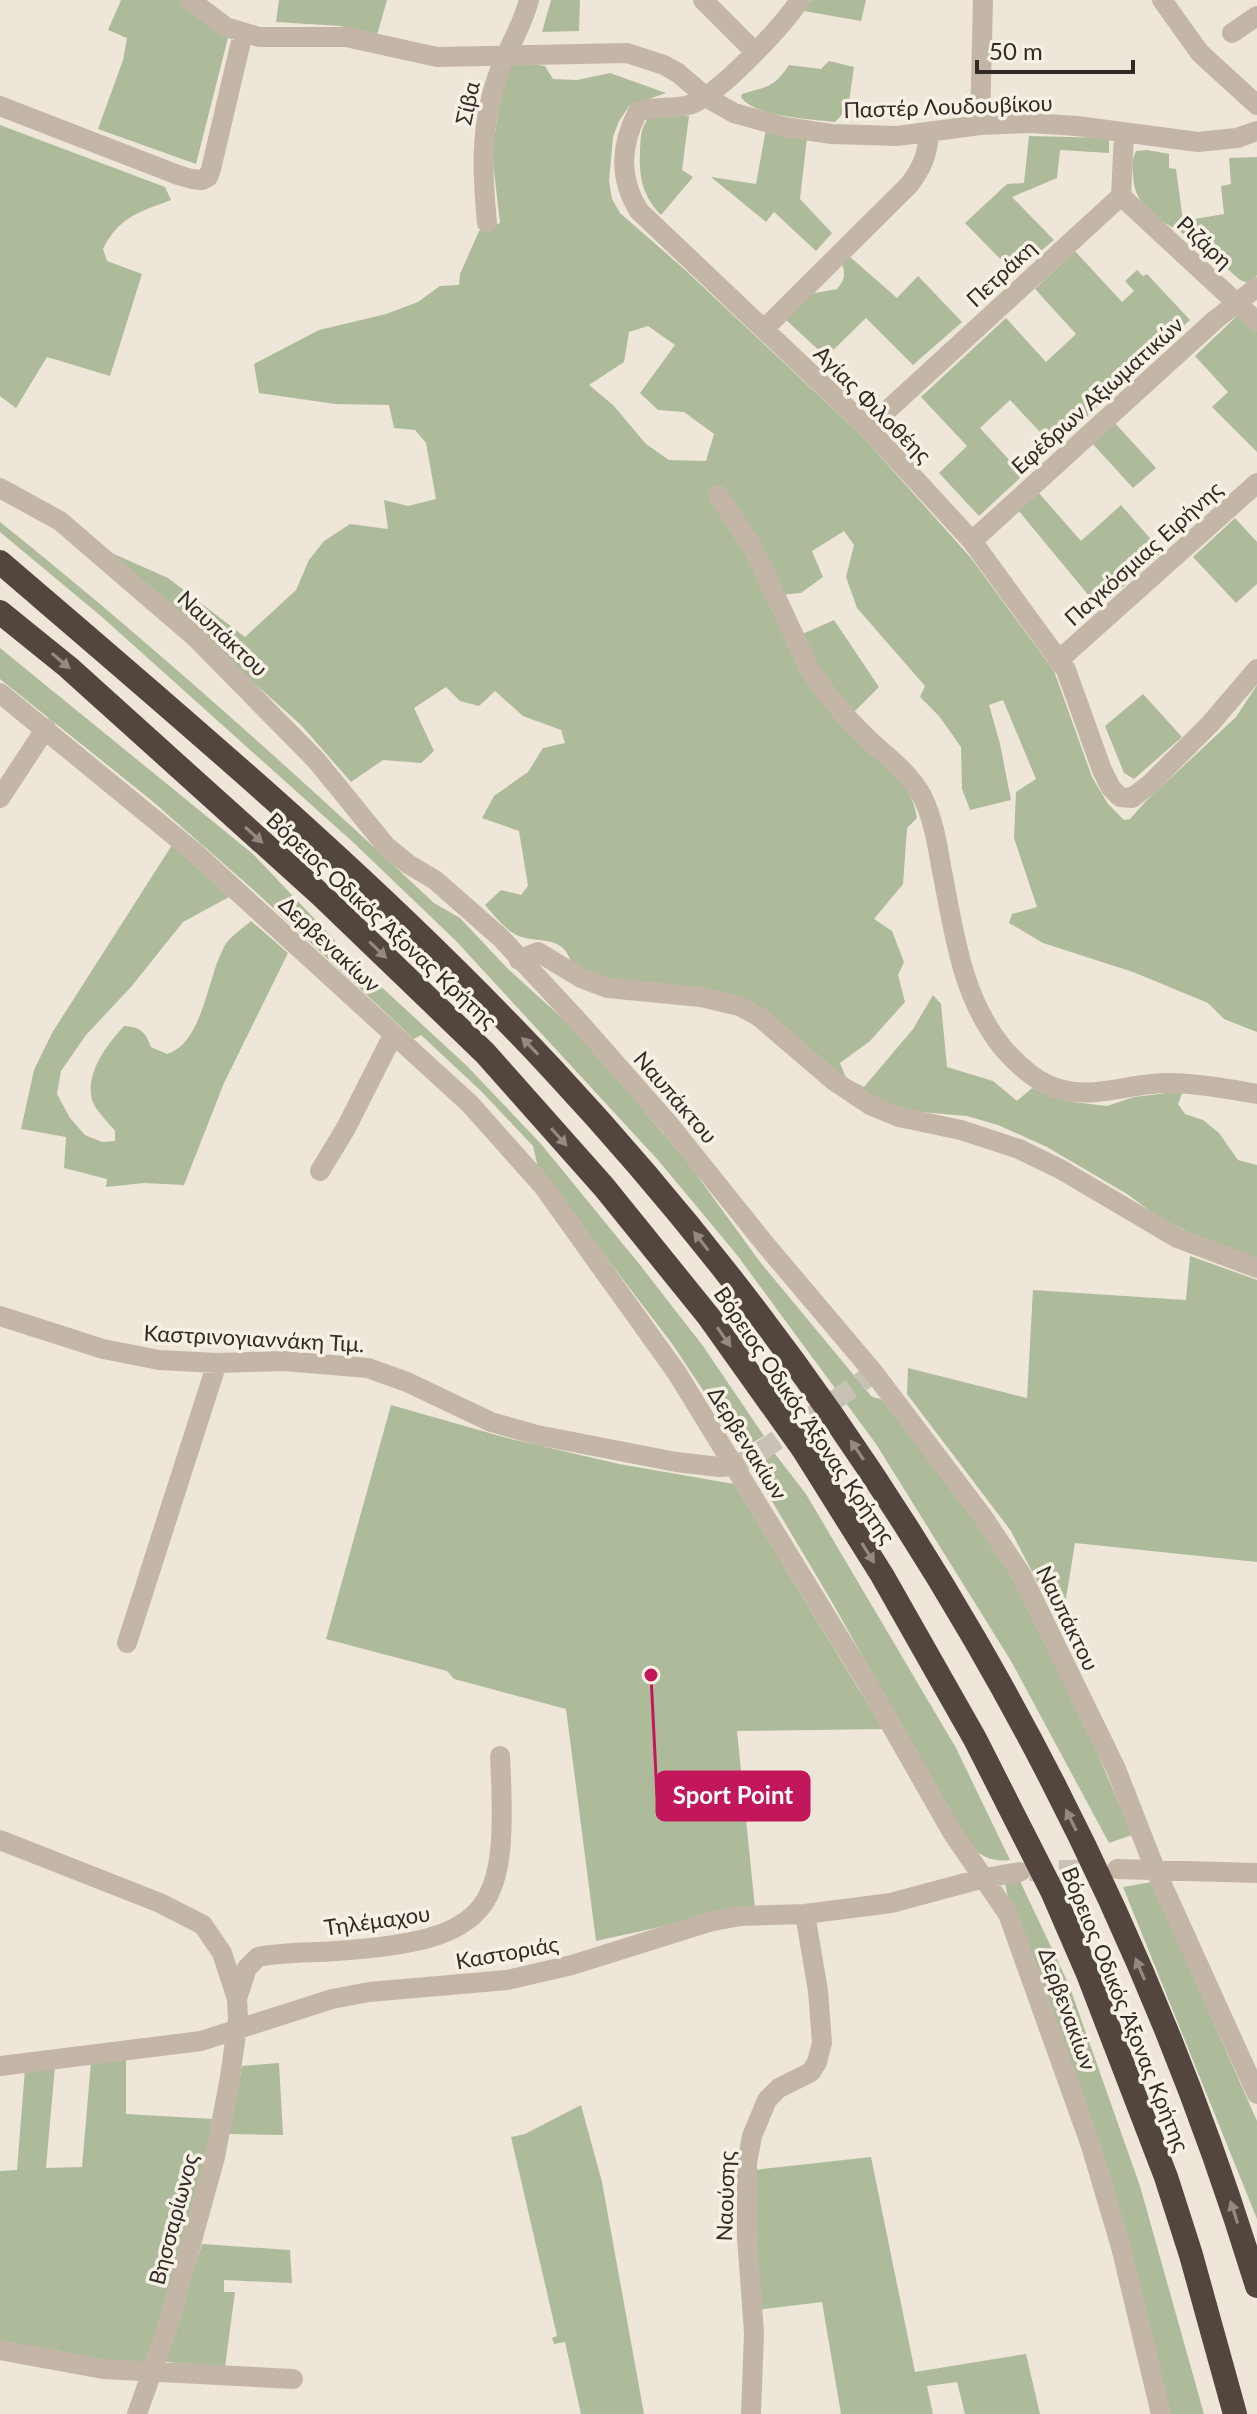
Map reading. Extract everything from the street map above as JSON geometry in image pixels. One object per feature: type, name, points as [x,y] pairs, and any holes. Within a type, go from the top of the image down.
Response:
[{"type":"highway","name":"Βόρειος Οδικός Άξονας Κρήτης","points":[[0,562],[312,835],[490,1004],[664,1195],[838,1422],[948,1592],[1045,1764],[1105,1890],[1176,2056],[1215,2154],[1257,2286]]},
{"type":"highway","name":"Βόρειος Οδικός Άξονας Κρήτης","points":[[0,612],[68,667],[322,896],[485,1053],[604,1187],[700,1305],[803,1449],[882,1575],[975,1739],[1058,1905],[1094,1988],[1166,2177],[1235,2414]]},
{"type":"street","name":"Σίβα","points":[[487,223],[483,170],[485,129],[493,89],[529,0]]},
{"type":"street","points":[[703,0],[755,52]]},
{"type":"street","points":[[706,97],[755,52],[800,0]]},
{"type":"street","points":[[980,125],[983,0]]},
{"type":"street","points":[[1162,0],[1200,53],[1257,105]]},
{"type":"street","name":"Παστέρ Λουδουβίκου","points":[[192,1],[226,27],[275,38],[346,37],[437,57],[627,53],[664,65],[706,97],[734,113],[808,131],[877,137],[980,125],[1051,124],[1198,142],[1237,138],[1257,131]]},
{"type":"street","points":[[1232,33],[1257,16]]},
{"type":"street","points":[[0,106],[128,157],[202,180],[208,177],[211,169],[243,33]]},
{"type":"street","name":"Αγίας Φιλοθέης","points":[[706,97],[682,107],[643,109],[637,113],[625,154],[624,180],[642,215],[868,428],[972,541],[1060,659],[1073,685],[1105,777],[1118,795],[1132,798],[1150,784],[1210,724],[1257,669]]},
{"type":"street","points":[[764,329],[909,185],[924,163],[929,132]]},
{"type":"street","points":[[1121,196],[1124,133]]},
{"type":"street","name":"Ριζάρη","points":[[1121,196],[1257,322]]},
{"type":"street","name":"Πετράκη","points":[[868,428],[1121,196]]},
{"type":"street","name":"Εφέδρων Αξιωματικών","points":[[972,541],[1235,302],[1257,287]]},
{"type":"street","name":"Παγκόσμιας Ειρήνης","points":[[1060,659],[1257,483]]},
{"type":"street","name":"Ναυπάκτου","points":[[0,488],[60,521],[196,638],[316,760],[386,846],[460,901],[501,938],[579,1022],[702,1164],[874,1373],[983,1517],[1021,1574],[1116,1769],[1155,1869],[1257,2094]]},
{"type":"street","points":[[718,495],[754,550],[820,686],[868,739],[904,771],[921,794],[932,821],[963,970],[975,1006],[1011,1057],[1046,1085],[1077,1094],[1171,1083],[1257,1094]]},
{"type":"street","name":"Δερβενακίων","points":[[0,693],[193,851],[498,1132],[543,1186],[677,1373],[866,1681],[952,1832],[1008,1914],[1091,2146],[1121,2247],[1161,2414]]},
{"type":"street","points":[[0,798],[46,728]]},
{"type":"street","points":[[519,960],[538,952],[581,978],[599,985],[630,992],[701,997],[739,1006],[758,1016],[834,1081],[870,1105],[899,1117],[961,1130],[1019,1149],[1060,1169],[1177,1238],[1257,1268]]},
{"type":"street","points":[[320,1171],[346,1128],[393,1035]]},
{"type":"street","name":"Καστρινογιαννάκη Τιμ.","points":[[0,1316],[103,1349],[159,1360],[217,1363],[284,1361],[368,1368],[407,1382],[480,1417],[537,1435],[676,1462],[735,1466]]},
{"type":"street","points":[[127,1643],[217,1363]]},
{"type":"street","name":"Τηλέμαχου","points":[[237,2031],[237,1999],[247,1968],[258,1957],[365,1949],[418,1941],[445,1934],[470,1921],[486,1901],[500,1866],[503,1822],[500,1756]]},
{"type":"street","name":"Τηλέμαχου","points":[[0,1840],[160,1903],[203,1925],[222,1953],[237,1999]]},
{"type":"street","points":[[1117,1869],[1257,1873]]},
{"type":"street","name":"Καστοριάς","points":[[0,2066],[171,2045],[237,2031],[296,2009],[342,1997],[507,1980],[572,1965],[709,1922],[740,1916],[805,1914],[891,1903],[984,1878],[1020,1872]]},
{"type":"street","name":"Ναούσης","points":[[751,2414],[754,2333],[747,2256],[747,2163],[758,2116],[767,2100],[779,2088],[811,2072],[822,2043],[818,1991],[805,1914]]},
{"type":"street","name":"Βησσαρίωνος","points":[[137,2414],[178,2293],[215,2157],[237,2031]]},
{"type":"street","points":[[0,2350],[83,2367],[293,2379]]},
{"type":"green space","points":[[121,0],[180,0],[201,19],[229,34],[196,164],[98,129],[123,60],[127,38],[108,30]]},
{"type":"green space","points":[[279,0],[387,0],[377,35],[340,26],[276,22]]},
{"type":"green space","points":[[551,0],[580,0],[579,31],[542,32]]},
{"type":"green space","points":[[811,0],[866,0],[861,21],[804,11]]},
{"type":"green space","points":[[829,61],[854,67],[848,108],[835,122],[770,113],[748,104],[741,97],[774,83],[789,65],[821,69]]},
{"type":"green space","points":[[518,62],[545,66],[553,79],[577,80],[610,73],[666,93],[629,106],[619,121],[613,137],[609,181],[612,199],[620,213],[862,436],[971,558],[1054,671],[1092,777],[1108,804],[1124,820],[1130,819],[1236,717],[1257,685],[1257,1032],[1224,1019],[1208,1003],[1133,972],[1043,943],[1009,923],[1012,914],[1037,907],[1014,838],[1016,792],[1036,779],[1003,700],[989,705],[1011,800],[970,810],[962,789],[961,747],[939,716],[920,697],[925,686],[857,608],[846,577],[854,545],[844,531],[812,551],[823,577],[801,593],[769,596],[789,640],[834,620],[879,687],[843,723],[899,776],[913,802],[917,818],[907,828],[903,884],[874,919],[892,931],[904,962],[898,975],[905,1002],[870,1041],[840,1063],[846,1078],[864,1087],[913,1029],[933,995],[941,1004],[947,1067],[993,1081],[1017,1101],[1032,1088],[1073,1102],[1107,1106],[1134,1097],[1183,1091],[1178,1104],[1185,1114],[1203,1120],[1219,1133],[1238,1160],[1257,1165],[1257,1261],[1222,1250],[1157,1216],[1127,1194],[1047,1147],[998,1125],[967,1116],[909,1111],[864,1095],[778,1023],[618,983],[572,965],[568,954],[555,943],[513,933],[485,905],[501,890],[521,895],[528,886],[519,831],[482,818],[494,796],[528,772],[543,748],[565,743],[561,730],[523,716],[495,691],[479,706],[460,701],[446,687],[414,708],[434,751],[421,763],[383,760],[351,782],[301,725],[105,550],[168,578],[245,637],[296,590],[309,560],[324,541],[350,524],[388,529],[384,500],[408,506],[436,499],[426,443],[415,430],[394,428],[389,405],[335,404],[259,393],[254,364],[319,330],[386,314],[418,302],[440,286],[459,285],[460,274],[479,231],[500,223],[492,154],[502,85],[508,66]],"holes":[[[648,326],[675,345],[640,393],[658,410],[684,412],[714,434],[706,461],[669,460],[646,444],[613,405],[589,385],[624,362],[629,332]]]},
{"type":"green space","points":[[650,116],[689,116],[682,170],[693,177],[661,215],[646,193],[640,169],[642,132]]},
{"type":"green space","points":[[0,125],[165,187],[171,200],[140,212],[123,223],[103,249],[107,261],[142,274],[110,376],[47,357],[16,408],[0,396]]},
{"type":"green space","points":[[766,129],[807,138],[800,199],[832,233],[816,251],[774,212],[766,222],[711,177],[756,184]]},
{"type":"green space","points":[[1029,136],[1109,138],[1109,153],[1060,150],[1057,178],[1012,197],[1054,240],[1014,273],[965,223],[1007,184],[1024,183]]},
{"type":"green space","points":[[1136,151],[1169,154],[1169,168],[1176,169],[1183,221],[1224,214],[1221,186],[1231,184],[1229,158],[1257,157],[1257,275],[1254,280],[1248,283],[1240,280],[1198,243],[1147,209],[1135,188],[1132,166]]},
{"type":"green space","points":[[1075,251],[1122,302],[1134,291],[1125,281],[1137,270],[1143,276],[1147,274],[1190,320],[1054,447],[1010,400],[980,428],[1023,475],[979,516],[939,473],[967,446],[921,397],[1006,318],[1046,362],[1076,334],[1035,289]]},
{"type":"green space","points":[[849,256],[897,298],[918,276],[962,322],[913,365],[866,318],[826,357],[784,318],[810,294],[837,289],[844,278],[842,264]]},
{"type":"green space","points":[[1239,314],[1257,331],[1257,452],[1212,407],[1228,392],[1195,356]]},
{"type":"green space","points":[[1114,422],[1156,468],[1133,488],[1091,442]]},
{"type":"green space","points":[[1038,492],[1081,541],[1121,505],[1162,552],[1099,608],[1018,510]]},
{"type":"green space","points":[[1235,518],[1257,542],[1257,584],[1236,603],[1193,557]]},
{"type":"green space","points":[[0,522],[221,708],[434,903],[460,918],[508,969],[582,1036],[688,1163],[760,1262],[872,1397],[881,1399],[980,1526],[1050,1651],[1132,1835],[1109,1843],[1011,1661],[876,1444],[737,1255],[658,1160],[456,941],[355,844],[102,617],[0,532]]},
{"type":"green space","points":[[0,648],[253,854],[362,969],[467,1066],[541,1144],[640,1265],[703,1346],[764,1436],[742,1449],[673,1345],[538,1168],[533,1146],[481,1091],[421,1035],[414,1039],[257,893],[151,800],[0,679]]},
{"type":"green space","points":[[1143,694],[1182,737],[1134,779],[1124,773],[1105,726]]},
{"type":"green space","points":[[172,845],[229,897],[183,922],[131,987],[86,1035],[61,1071],[57,1094],[70,1118],[85,1135],[102,1142],[115,1141],[115,1131],[96,1108],[91,1090],[99,1060],[124,1026],[141,1031],[151,1047],[167,1054],[179,1048],[189,1037],[203,1008],[224,947],[251,921],[288,953],[224,1083],[184,1185],[144,1183],[106,1187],[107,1179],[64,1168],[66,1137],[21,1129],[34,1070],[52,1033]]},
{"type":"green space","points":[[1190,1256],[1257,1280],[1257,1562],[1075,1543],[1063,1617],[1054,1614],[1011,1531],[907,1394],[908,1368],[1027,1398],[1033,1290],[1186,1300]]},
{"type":"green space","points":[[391,1405],[507,1438],[619,1464],[734,1484],[883,1729],[737,1731],[755,1908],[596,1941],[566,1709],[454,1679],[447,1671],[326,1639]]},
{"type":"green space","points":[[772,1450],[806,1494],[956,1748],[1010,1860],[988,1858],[970,1847],[757,1476]]},
{"type":"green space","points":[[1019,1879],[1069,1985],[1140,2186],[1204,2414],[1167,2414],[1012,1915],[1005,1884]]},
{"type":"green space","points":[[1152,1882],[1257,2121],[1257,2219],[1123,1887]]},
{"type":"green space","points":[[126,2058],[126,2114],[214,2119],[150,2354],[146,2361],[138,2364],[75,2357],[0,2343],[0,2171],[17,2170],[25,2069],[55,2066],[46,2168],[82,2167],[91,2062]]},
{"type":"green space","points":[[279,2063],[283,2135],[229,2134],[242,2066]]},
{"type":"green space","points":[[581,2105],[602,2182],[644,2414],[581,2414],[565,2342],[554,2344],[552,2338],[557,2336],[511,2137],[525,2134]]},
{"type":"green space","points":[[871,2157],[915,2372],[1026,2354],[1040,2414],[965,2414],[957,2382],[927,2386],[933,2414],[841,2414],[822,2302],[756,2310],[754,2170]]},
{"type":"green space","points":[[202,2244],[290,2250],[292,2283],[224,2280],[224,2292],[235,2292],[225,2367],[166,2362],[165,2356]]},
{"type":"tunnel","points":[[735,1466],[874,1373]]},
{"type":"tunnel","points":[[1029,1871],[1105,1869]]},
{"type":"place","name":"Sport Point","points":[[651,1675]]}]
